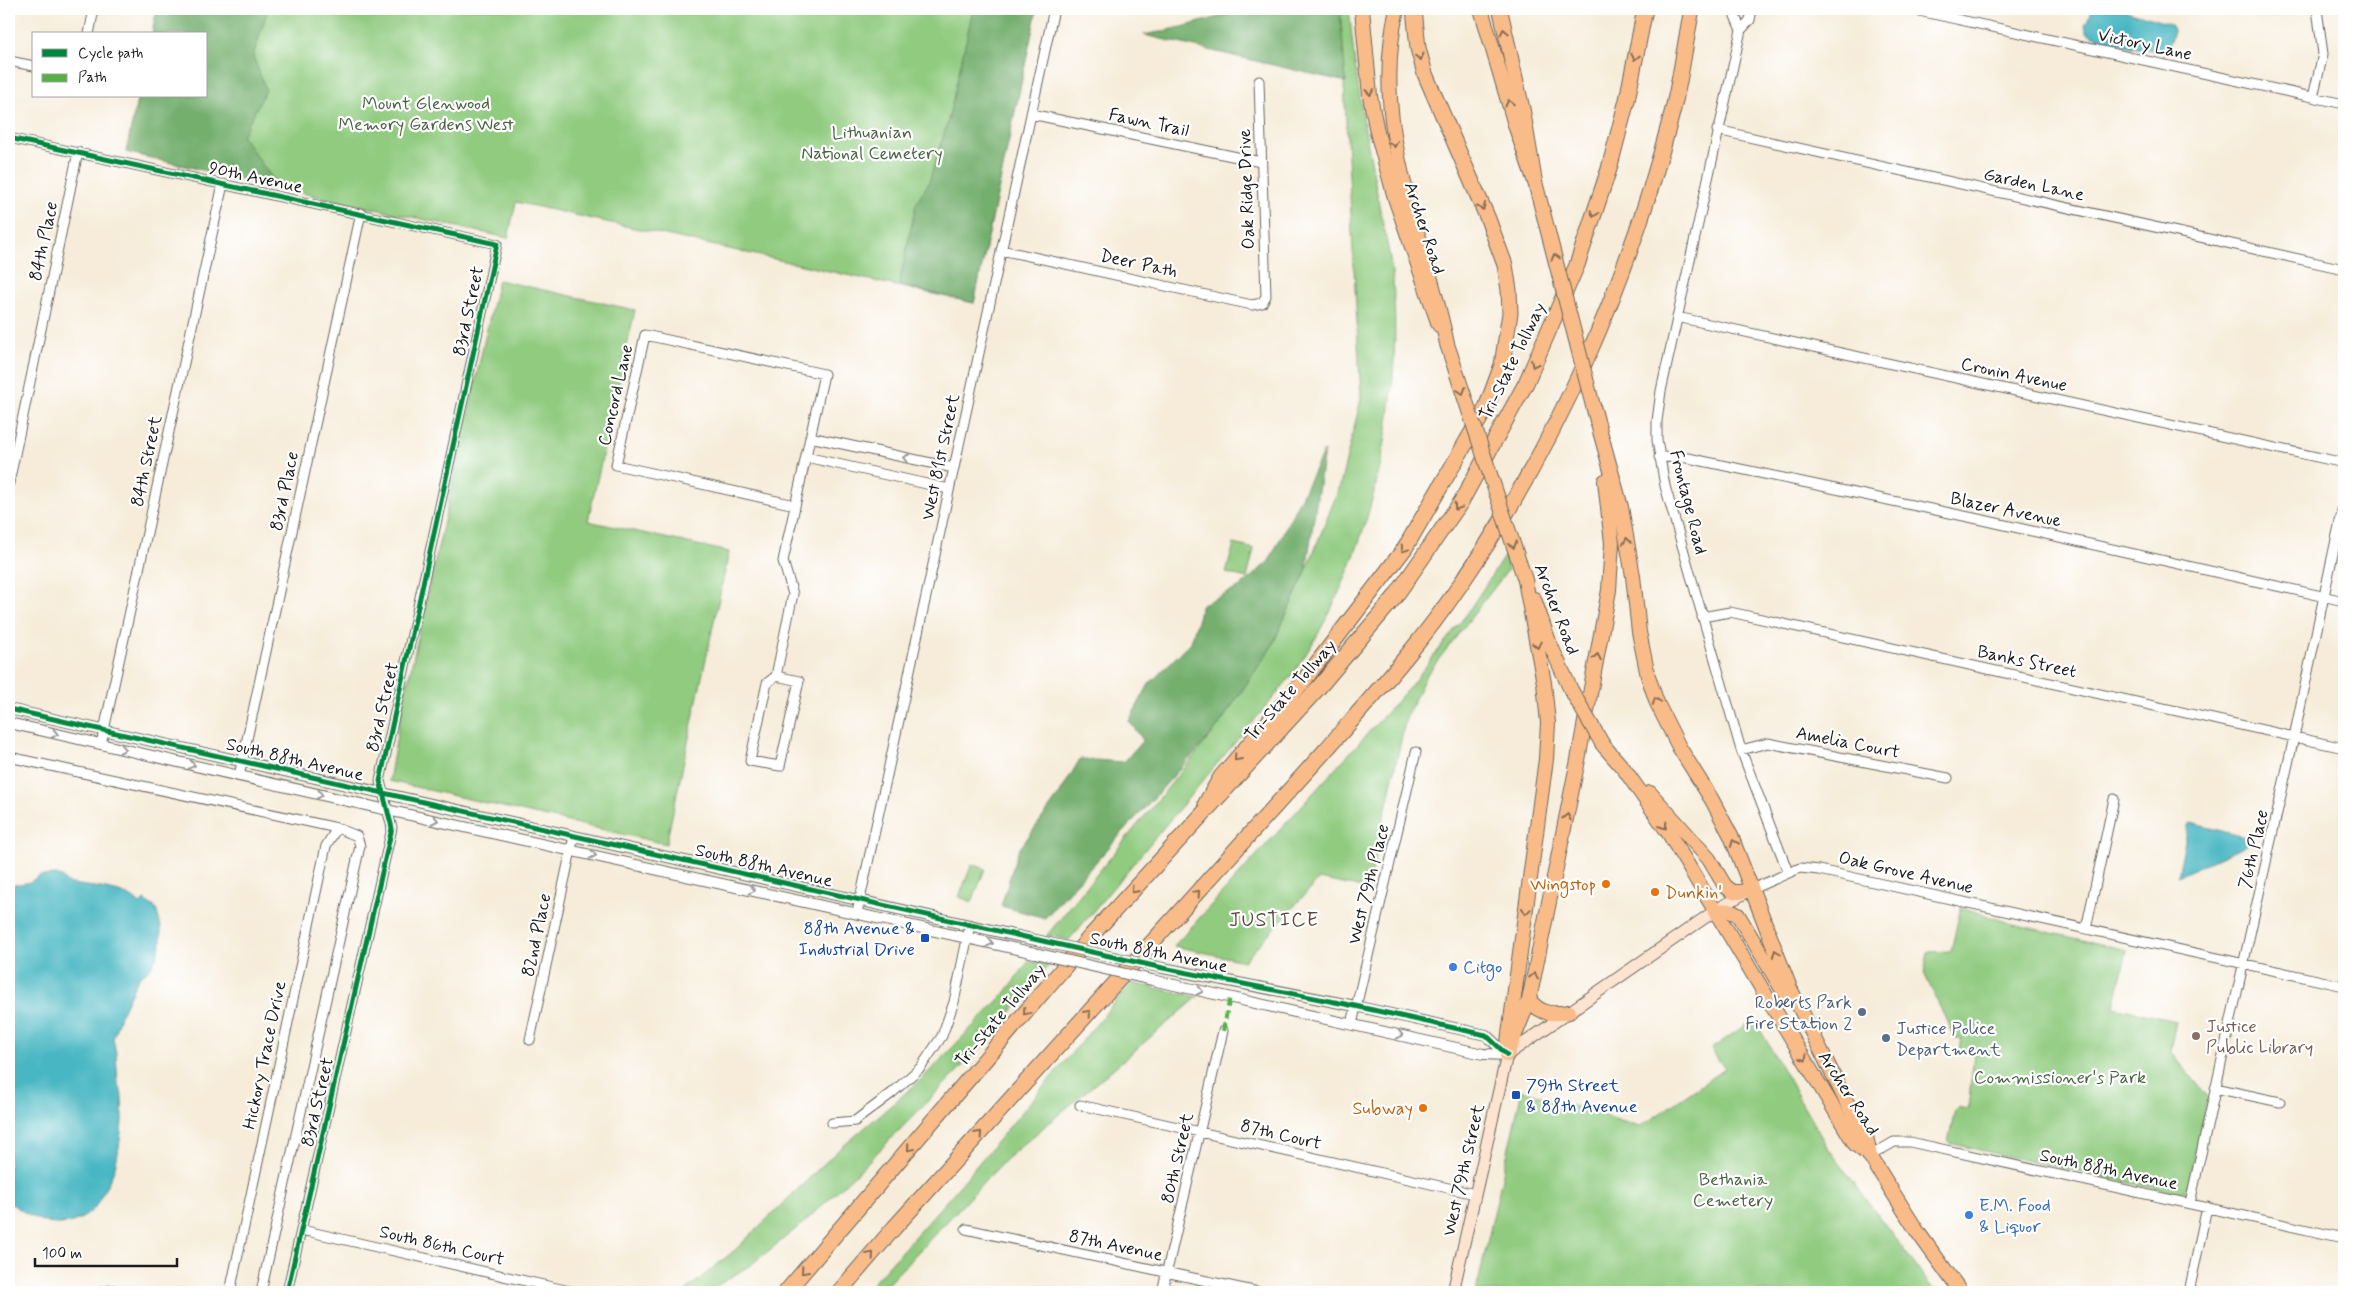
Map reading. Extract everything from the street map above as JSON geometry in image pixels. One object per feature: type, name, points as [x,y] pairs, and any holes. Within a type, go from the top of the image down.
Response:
[{"type":"highway","points":[[1188,832],[1221,777],[1305,679],[1405,548],[1486,408],[1502,366],[1510,313],[1505,265],[1488,219],[1425,74],[1418,48],[1414,9]]},
{"type":"highway","name":"Tri-State Tollway","points":[[786,1292],[1090,937],[1320,686],[1395,597],[1460,502],[1526,383],[1577,265],[1609,169],[1627,100],[1645,9]]},
{"type":"highway","points":[[839,1292],[894,1228],[1382,686],[1457,590],[1501,523],[1564,410],[1611,299],[1650,191],[1672,110],[1692,9]]},
{"type":"main road","name":"Archer Road","points":[[1362,9],[1370,96],[1377,132],[1412,251],[1430,304],[1447,344],[1525,580],[1570,690],[1603,745],[1624,769],[1668,832],[1855,1144],[1870,1156],[1918,1231],[1961,1292]]},
{"type":"main road","points":[[1397,9],[1390,54],[1392,126],[1402,178],[1438,298],[1447,344]]},
{"type":"main road","points":[[1481,9],[1516,128],[1536,182]]},
{"type":"main road","points":[[1500,9],[1523,111],[1536,182],[1601,442],[1612,542],[1610,582],[1578,760],[1530,1000],[1507,1055]]},
{"type":"main road","name":"Archer Road","points":[[1601,442],[1626,532],[1639,632],[1648,676],[1657,702],[1679,747],[1712,800],[1731,836],[1782,968],[1813,1036],[1866,1136],[1870,1156]]},
{"type":"main road","points":[[1507,1055],[1546,759],[1548,723],[1544,683],[1525,580]]},
{"type":"main road","points":[[1624,769],[1648,790],[1709,859],[1725,886],[1733,892],[1752,888]]},
{"type":"main road","name":"Oak Grove Avenue","points":[[1507,1055],[1716,910],[1752,888]]},
{"type":"main road","points":[[1716,910],[1730,911],[1738,915],[1783,991],[1813,1036]]},
{"type":"main road","points":[[1530,1000],[1543,1012],[1553,1014],[1569,1012]]},
{"type":"main road","name":"West 79th Street","points":[[1453,1292],[1507,1055]]},
{"type":"street","points":[[88,32],[94,9]]},
{"type":"street","name":"West 81st Street","points":[[857,913],[1054,9]]},
{"type":"street","points":[[1737,9],[1735,16],[1741,30],[1750,20],[1752,9]]},
{"type":"street","name":"Victory Lane","points":[[1910,9],[2344,104]]},
{"type":"street","points":[[2313,97],[2323,54],[2317,9]]},
{"type":"street","name":"Frontage Road","points":[[1741,30],[1657,421],[1659,457],[1702,617],[1742,750],[1788,872]]},
{"type":"street","points":[[9,61],[32,66]]},
{"type":"street","name":"Oak Ridge Drive","points":[[1259,80],[1266,296]]},
{"type":"street","name":"Fawn Trail","points":[[1031,114],[1261,162]]},
{"type":"street","name":"Garden Lane","points":[[1718,130],[2344,269]]},
{"type":"street","name":"90th Avenue","points":[[9,138],[497,244]]},
{"type":"street","name":"84th Place","points":[[9,483],[78,152]]},
{"type":"street","name":"84th Street","points":[[101,744],[223,184]]},
{"type":"street","name":"83rd Place","points":[[239,776],[361,213]]},
{"type":"street","name":"83rd Street","points":[[287,1292],[392,828],[380,781],[497,244]]},
{"type":"street","name":"Deer Path","points":[[1002,250],[1252,305],[1262,303],[1266,296]]},
{"type":"street","name":"Cronin Avenue","points":[[1678,317],[2344,463]]},
{"type":"street","name":"Concord Lane","points":[[776,676],[799,681],[780,766],[750,761],[767,683],[776,676],[793,594],[783,561],[824,374],[645,336],[616,465],[795,505]]},
{"type":"street","points":[[810,436],[954,468]]},
{"type":"street","points":[[806,457],[950,489]]},
{"type":"street","name":"Blazer Avenue","points":[[1659,457],[1688,458],[1983,520],[2344,601]]},
{"type":"street","name":"76th Place","points":[[2190,1203],[2294,737],[2344,502]]},
{"type":"street","name":"Banks Street","points":[[1702,617],[1730,612],[2344,748]]},
{"type":"street","name":"South 88th Avenue","points":[[9,709],[1045,942],[1486,1035],[1507,1055]]},
{"type":"street","name":"South 88th Avenue","points":[[9,724],[1483,1054],[1507,1055]]},
{"type":"street","name":"Amelia Court","points":[[1742,750],[1768,743],[1948,778]]},
{"type":"street","name":"West 79th Place","points":[[1352,1024],[1416,752]]},
{"type":"street","points":[[9,757],[338,828],[357,836],[360,846],[261,1292]]},
{"type":"street","points":[[2086,929],[2114,798]]},
{"type":"street","name":"Hickory Trace Drive","points":[[230,1292],[326,846],[338,828]]},
{"type":"street","name":"82nd Place","points":[[530,1040],[574,836]]},
{"type":"street","name":"Oak Grove Avenue","points":[[1752,888],[1800,868],[1819,870],[2344,986]]},
{"type":"street","points":[[832,1123],[855,1121],[921,1067],[942,1036],[954,1002],[970,925]]},
{"type":"street","name":"80th Street","points":[[1162,1292],[1223,1031]]},
{"type":"street","points":[[2215,1088],[2280,1102]]},
{"type":"street","name":"87th Court","points":[[1080,1105],[1475,1194]]},
{"type":"street","name":"South 88th Avenue","points":[[1870,1156],[1894,1142],[1910,1142],[2344,1238]]},
{"type":"street","points":[[2189,1292],[2207,1207]]},
{"type":"street","name":"87th Avenue","points":[[966,1229],[1258,1292]]},
{"type":"street","name":"South 86th Court","points":[[302,1230],[574,1292]]},
{"type":"street","points":[[101,1292],[114,1290],[122,1292]]},
{"type":"green space","name":"Lithuanian National Cemetery","points":[[157,9],[1037,9],[974,303],[516,202],[508,238],[279,188],[126,152],[138,98],[208,98],[208,32],[152,32]]},
{"type":"green space","points":[[157,9],[268,9],[253,56],[266,90],[242,136],[279,188],[126,152],[138,98],[208,98],[208,32],[152,32]]},
{"type":"green space","points":[[973,9],[1037,9],[974,303],[899,285],[916,204],[929,182],[948,121]]},
{"type":"green space","points":[[1247,9],[1340,9],[1346,82],[1144,35],[1182,27]]},
{"type":"green space","points":[[1340,9],[1349,9],[1360,100],[1390,260],[1394,297],[1395,342],[1392,387],[1378,478],[1366,522],[1351,565],[1332,607],[1311,646],[1292,674],[1069,940],[1047,935],[1216,729],[1272,646],[1306,571],[1340,486],[1361,399]]},
{"type":"green space","points":[[498,280],[635,310],[588,521],[729,552],[666,844],[389,781],[401,713]]},
{"type":"green space","points":[[1324,451],[1306,571],[1272,646],[1216,729],[1045,918],[1001,906],[1018,851],[1059,795],[1080,759],[1124,762],[1143,740],[1129,721],[1149,684],[1191,642],[1202,604],[1239,588],[1269,561]]},
{"type":"green space","points":[[1234,544],[1254,549],[1247,578],[1226,573]]},
{"type":"green space","points":[[1505,555],[1508,570],[1425,677],[1406,718],[1368,889],[1319,879],[1244,961],[1174,946],[1408,689],[1466,615]]},
{"type":"green space","points":[[972,864],[985,869],[972,902],[959,897]]},
{"type":"green space","name":"Commissioner's Park","points":[[1961,907],[2013,924],[2127,950],[2114,1007],[2176,1021],[2170,1051],[2208,1097],[2189,1185],[2184,1192],[2175,1193],[1948,1143],[1955,1110],[1958,1107],[1968,1109],[1974,1054],[1959,1050],[1961,1039],[1955,1039],[1924,973],[1928,952],[1951,951]]},
{"type":"green space","points":[[1029,961],[1049,965],[989,1039],[864,1166],[801,1225],[752,1264],[707,1292],[684,1292],[735,1250],[834,1154],[923,1078],[1006,992]]},
{"type":"green space","points":[[1131,983],[1198,997],[1006,1159],[880,1292],[865,1292],[956,1190]]},
{"type":"green space","name":"Bethania Cemetery","points":[[1754,1019],[1826,1145],[1935,1292],[1476,1292],[1522,1090],[1640,1127],[1725,1069],[1711,1049]]},
{"type":"water","points":[[2093,9],[2121,9],[2170,24],[2174,32],[2169,46],[2158,51],[2131,47],[2093,36],[2087,32],[2085,25]]},
{"type":"water","points":[[2191,823],[2249,838],[2249,842],[2243,847],[2178,876],[2188,825]]},
{"type":"water","points":[[56,875],[62,877],[67,883],[117,891],[140,904],[144,900],[156,908],[161,927],[161,942],[157,956],[150,969],[139,977],[120,1016],[113,1038],[118,1084],[121,1090],[122,1113],[120,1142],[113,1173],[93,1210],[76,1221],[61,1224],[53,1224],[37,1219],[9,1202],[9,886],[30,882],[39,876]]},
{"type":"marked path","points":[[1223,1031],[1230,997]]},
{"type":"cycle path","points":[[9,138],[497,244],[380,781],[392,828],[287,1292]]},
{"type":"cycle path","points":[[9,709],[1163,968],[1355,1006],[1486,1035],[1507,1055]]},
{"type":"place","name":"Wingstop","points":[[1606,884]]},
{"type":"place","name":"Dunkin'","points":[[1655,892]]},
{"type":"place","name":"88th Avenue & Industrial Drive","points":[[925,938]]},
{"type":"place","name":"Citgo","points":[[1453,967]]},
{"type":"place","name":"Roberts Park Fire Station 2","points":[[1862,1012]]},
{"type":"place","name":"Justice Public Library","points":[[2196,1036]]},
{"type":"place","name":"Justice Police Department","points":[[1886,1038]]},
{"type":"place","name":"79th Street & 88th Avenue","points":[[1516,1095]]},
{"type":"place","name":"Subway","points":[[1423,1108]]},
{"type":"place","name":"E.M. Food & Liquor","points":[[1969,1215]]},
{"type":"district","name":"JUSTICE","points":[[1274,919]]},
{"type":"park label","name":"Mount Glenwood Memory Gardens West","points":[[426,113]]}]
